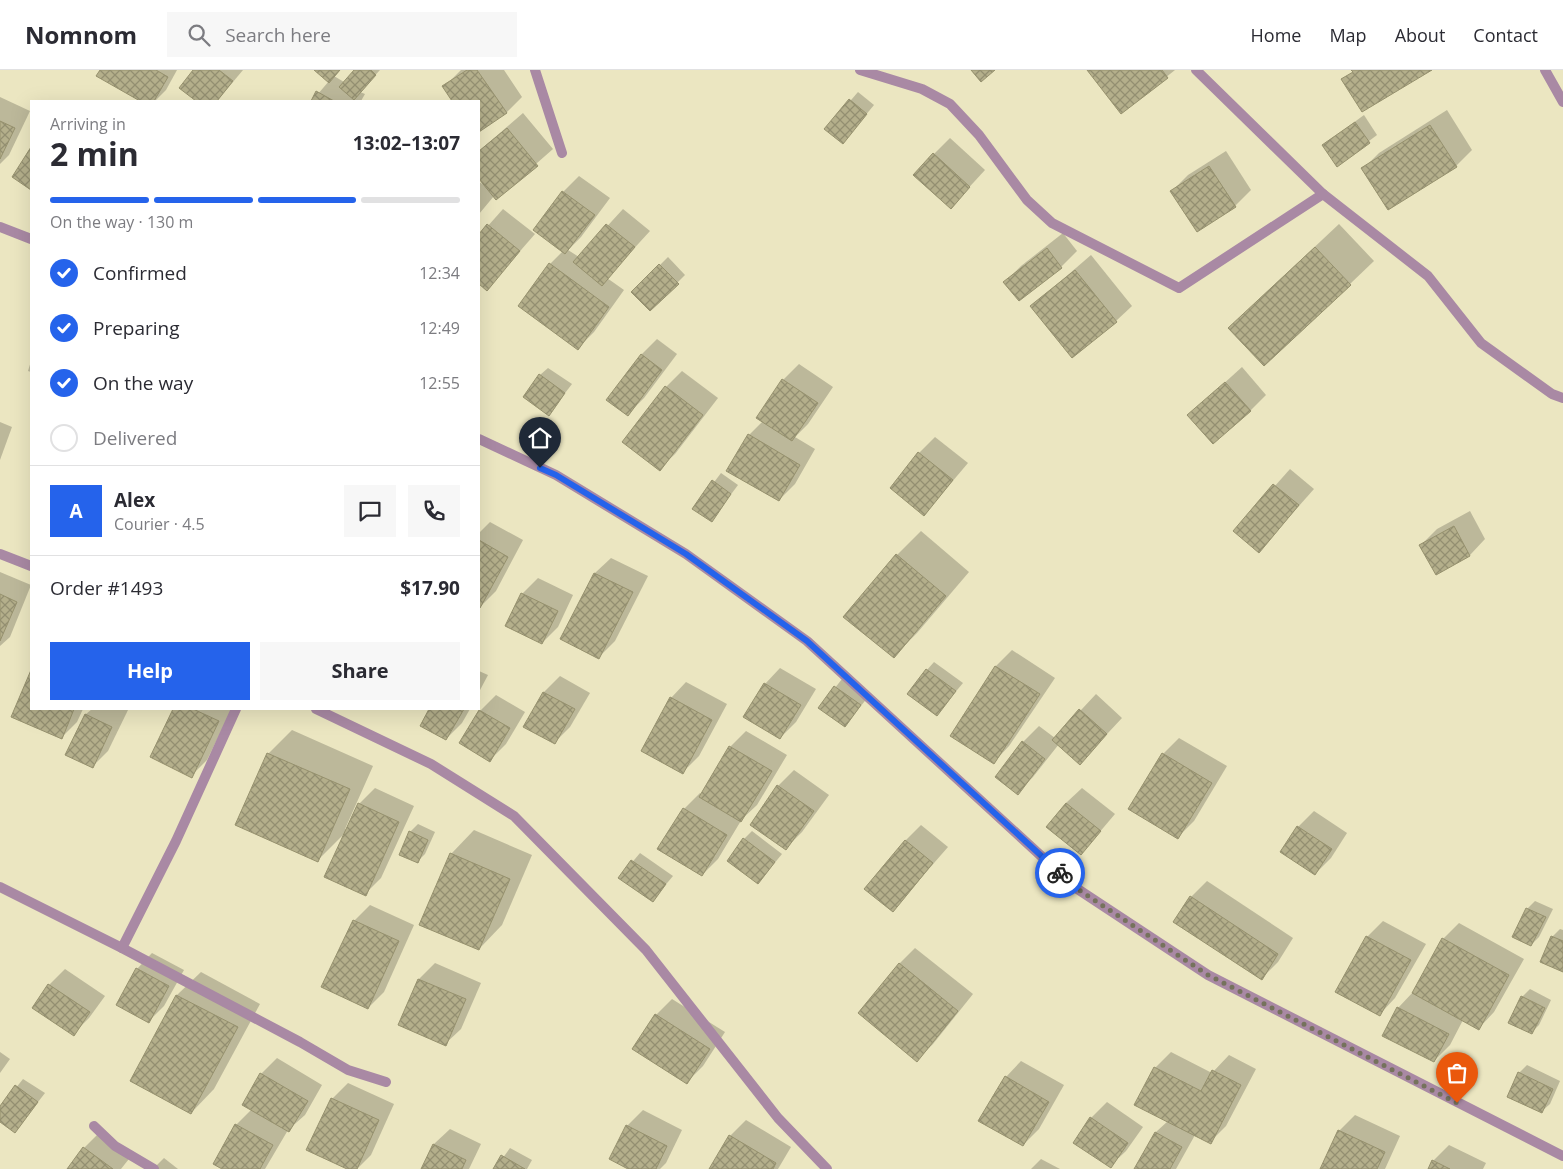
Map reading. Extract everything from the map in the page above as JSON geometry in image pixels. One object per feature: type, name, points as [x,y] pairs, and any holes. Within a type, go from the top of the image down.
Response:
[{"type":"street","points":[[535,70],[562,153]]},
{"type":"street","points":[[860,70],[922,89],[950,104],[979,135],[1027,200],[1052,223],[1179,288],[1323,194]]},
{"type":"street","points":[[1196,70],[1323,194],[1428,276],[1481,343],[1552,394],[1563,398]]},
{"type":"street","points":[[1545,70],[1563,102]]},
{"type":"street","points":[[0,227],[30,239]]},
{"type":"street","points":[[480,440],[556,475],[686,554],[807,641],[1076,888],[1199,970],[1563,1156]]},
{"type":"street","points":[[0,554],[30,566]]},
{"type":"street","points":[[122,948],[176,841],[236,710]]},
{"type":"street","points":[[318,710],[431,764],[514,816],[646,950],[778,1118],[827,1169]]},
{"type":"street","points":[[0,887],[122,948],[300,1042],[348,1070],[386,1082]]},
{"type":"street","points":[[94,1126],[115,1146],[154,1169]]},
{"type":"building","points":[[100,70],[156,70],[168,77],[155,100],[138,100],[96,76]]},
{"type":"building","points":[[193,70],[219,70],[233,81],[218,100],[195,100],[179,88]]},
{"type":"building","points":[[314,70],[340,70],[329,83]]},
{"type":"building","points":[[354,70],[371,70],[376,75],[354,100],[339,87]]},
{"type":"building","points":[[467,70],[477,70],[507,113],[480,131],[480,100],[451,100],[442,86]]},
{"type":"building","points":[[971,70],[995,70],[981,82]]},
{"type":"building","points":[[1087,70],[1162,70],[1168,78],[1121,114]]},
{"type":"building","points":[[1351,70],[1432,70],[1362,112],[1341,79],[1353,72]]},
{"type":"building","points":[[316,91],[332,100],[312,100]]},
{"type":"building","points":[[849,99],[867,114],[843,144],[824,129]]},
{"type":"building","points":[[0,121],[15,128],[0,159]]},
{"type":"building","points":[[1355,122],[1370,143],[1337,167],[1322,145]]},
{"type":"building","points":[[1430,125],[1457,167],[1388,210],[1361,168]]},
{"type":"building","points":[[507,128],[538,166],[496,200],[480,180],[480,150]]},
{"type":"building","points":[[30,149],[30,189],[12,177]]},
{"type":"building","points":[[933,153],[970,187],[951,209],[913,175]]},
{"type":"building","points":[[1209,166],[1236,207],[1197,232],[1170,191]]},
{"type":"building","points":[[562,191],[595,215],[565,254],[533,230]]},
{"type":"building","points":[[487,224],[520,251],[487,291],[480,285],[480,233]]},
{"type":"building","points":[[606,224],[635,247],[602,286],[573,262]]},
{"type":"building","points":[[1315,247],[1351,285],[1264,366],[1228,328]]},
{"type":"building","points":[[1047,248],[1062,268],[1019,301],[1003,282]]},
{"type":"building","points":[[549,263],[609,307],[578,350],[518,306]]},
{"type":"building","points":[[659,264],[679,284],[650,311],[631,292]]},
{"type":"building","points":[[1075,270],[1117,322],[1072,358],[1030,306]]},
{"type":"building","points":[[641,354],[662,370],[628,416],[606,400]]},
{"type":"building","points":[[539,374],[565,393],[549,416],[523,397]]},
{"type":"building","points":[[782,379],[818,403],[792,441],[756,418]]},
{"type":"building","points":[[1225,382],[1251,411],[1213,444],[1187,415]]},
{"type":"building","points":[[665,386],[703,415],[660,471],[622,442]]},
{"type":"building","points":[[748,434],[800,465],[779,501],[726,471]]},
{"type":"building","points":[[918,452],[953,480],[924,516],[890,488]]},
{"type":"building","points":[[712,480],[731,494],[712,522],[692,509]]},
{"type":"building","points":[[1273,484],[1299,505],[1259,553],[1233,531]]},
{"type":"building","points":[[1454,526],[1470,556],[1436,575],[1419,545]]},
{"type":"building","points":[[480,541],[508,557],[480,608]]},
{"type":"building","points":[[896,554],[946,596],[894,658],[843,617]]},
{"type":"building","points":[[594,573],[633,592],[599,659],[560,639]]},
{"type":"building","points":[[521,593],[558,611],[542,644],[505,626]]},
{"type":"building","points":[[0,594],[17,602],[0,641]]},
{"type":"building","points":[[995,666],[1040,694],[994,764],[950,736]]},
{"type":"building","points":[[926,669],[956,691],[937,716],[907,694]]},
{"type":"building","points":[[30,672],[30,710],[74,710],[62,739],[11,717]]},
{"type":"building","points":[[764,683],[801,705],[780,739],[743,717]]},
{"type":"building","points":[[834,686],[861,705],[845,727],[818,708]]},
{"type":"building","points":[[543,692],[575,709],[555,744],[523,727]]},
{"type":"building","points":[[670,697],[712,720],[683,774],[641,751]]},
{"type":"building","points":[[1079,709],[1107,734],[1080,765],[1052,740]]},
{"type":"building","points":[[173,710],[195,710],[219,721],[192,778],[150,757]]},
{"type":"building","points":[[428,710],[463,710],[446,740],[420,726]]},
{"type":"building","points":[[479,710],[510,728],[490,762],[459,743]]},
{"type":"building","points":[[85,714],[112,727],[93,768],[65,755]]},
{"type":"building","points":[[1022,741],[1045,759],[1018,795],[995,777]]},
{"type":"building","points":[[729,746],[772,771],[741,822],[699,797]]},
{"type":"building","points":[[267,753],[350,789],[318,862],[235,825]]},
{"type":"building","points":[[1162,753],[1212,783],[1178,839],[1128,809]]},
{"type":"building","points":[[777,785],[814,811],[786,850],[750,825]]},
{"type":"building","points":[[358,803],[399,822],[366,896],[324,877]]},
{"type":"building","points":[[1066,803],[1101,831],[1081,855],[1046,827]]},
{"type":"building","points":[[683,808],[727,835],[702,876],[657,849]]},
{"type":"building","points":[[1297,826],[1332,849],[1315,875],[1280,852]]},
{"type":"building","points":[[409,831],[428,840],[418,863],[399,855]]},
{"type":"building","points":[[743,838],[775,862],[758,884],[727,861]]},
{"type":"building","points":[[905,840],[933,863],[893,912],[864,889]]},
{"type":"building","points":[[450,853],[510,879],[479,950],[419,925]]},
{"type":"building","points":[[631,860],[666,884],[653,902],[618,878]]},
{"type":"building","points":[[1190,896],[1278,954],[1262,980],[1173,922]]},
{"type":"building","points":[[1526,908],[1546,917],[1531,946],[1512,937]]},
{"type":"building","points":[[353,920],[399,941],[368,1009],[321,987]]},
{"type":"building","points":[[1366,936],[1411,960],[1380,1016],[1335,992]]},
{"type":"building","points":[[1551,936],[1563,941],[1563,972],[1540,962]]},
{"type":"building","points":[[1442,938],[1509,975],[1479,1030],[1412,993]]},
{"type":"building","points":[[899,963],[958,1011],[917,1062],[858,1013]]},
{"type":"building","points":[[136,968],[169,986],[149,1023],[116,1005]]},
{"type":"building","points":[[418,979],[466,999],[446,1046],[398,1025]]},
{"type":"building","points":[[48,984],[90,1012],[74,1036],[32,1008]]},
{"type":"building","points":[[176,995],[238,1027],[191,1114],[130,1081]]},
{"type":"building","points":[[1521,996],[1545,1008],[1532,1034],[1508,1023]]},
{"type":"building","points":[[1397,1007],[1449,1034],[1434,1062],[1382,1036]]},
{"type":"building","points":[[655,1014],[710,1049],[687,1084],[632,1049]]},
{"type":"building","points":[[1154,1067],[1201,1091],[1212,1070],[1241,1085],[1211,1144],[1134,1105]]},
{"type":"building","points":[[1518,1072],[1553,1089],[1542,1113],[1507,1097]]},
{"type":"building","points":[[260,1073],[308,1101],[289,1132],[242,1105]]},
{"type":"building","points":[[1005,1076],[1049,1102],[1023,1146],[978,1121]]},
{"type":"building","points":[[15,1085],[38,1102],[15,1133],[0,1122],[0,1106]]},
{"type":"building","points":[[331,1098],[379,1120],[357,1169],[347,1169],[306,1150]]},
{"type":"building","points":[[1090,1117],[1128,1143],[1111,1168],[1073,1143]]},
{"type":"building","points":[[235,1124],[273,1145],[260,1169],[222,1169],[213,1164]]},
{"type":"building","points":[[626,1125],[667,1146],[656,1169],[628,1169],[609,1159]]},
{"type":"building","points":[[1338,1130],[1385,1152],[1377,1169],[1320,1169]]},
{"type":"building","points":[[1155,1132],[1182,1147],[1170,1169],[1134,1169]]},
{"type":"building","points":[[729,1135],[776,1163],[773,1169],[709,1169]]},
{"type":"building","points":[[433,1144],[466,1160],[462,1169],[421,1169]]},
{"type":"building","points":[[83,1147],[113,1169],[67,1169]]},
{"type":"building","points":[[501,1155],[525,1169],[493,1169]]},
{"type":"building","points":[[1432,1160],[1450,1169],[1428,1169]]},
{"type":"way so far","points":[[1060,873],[1076,888],[1208,975],[1457,1103]]},
{"type":"route","points":[[540,468],[556,475],[686,554],[807,641],[1060,873]]}]
